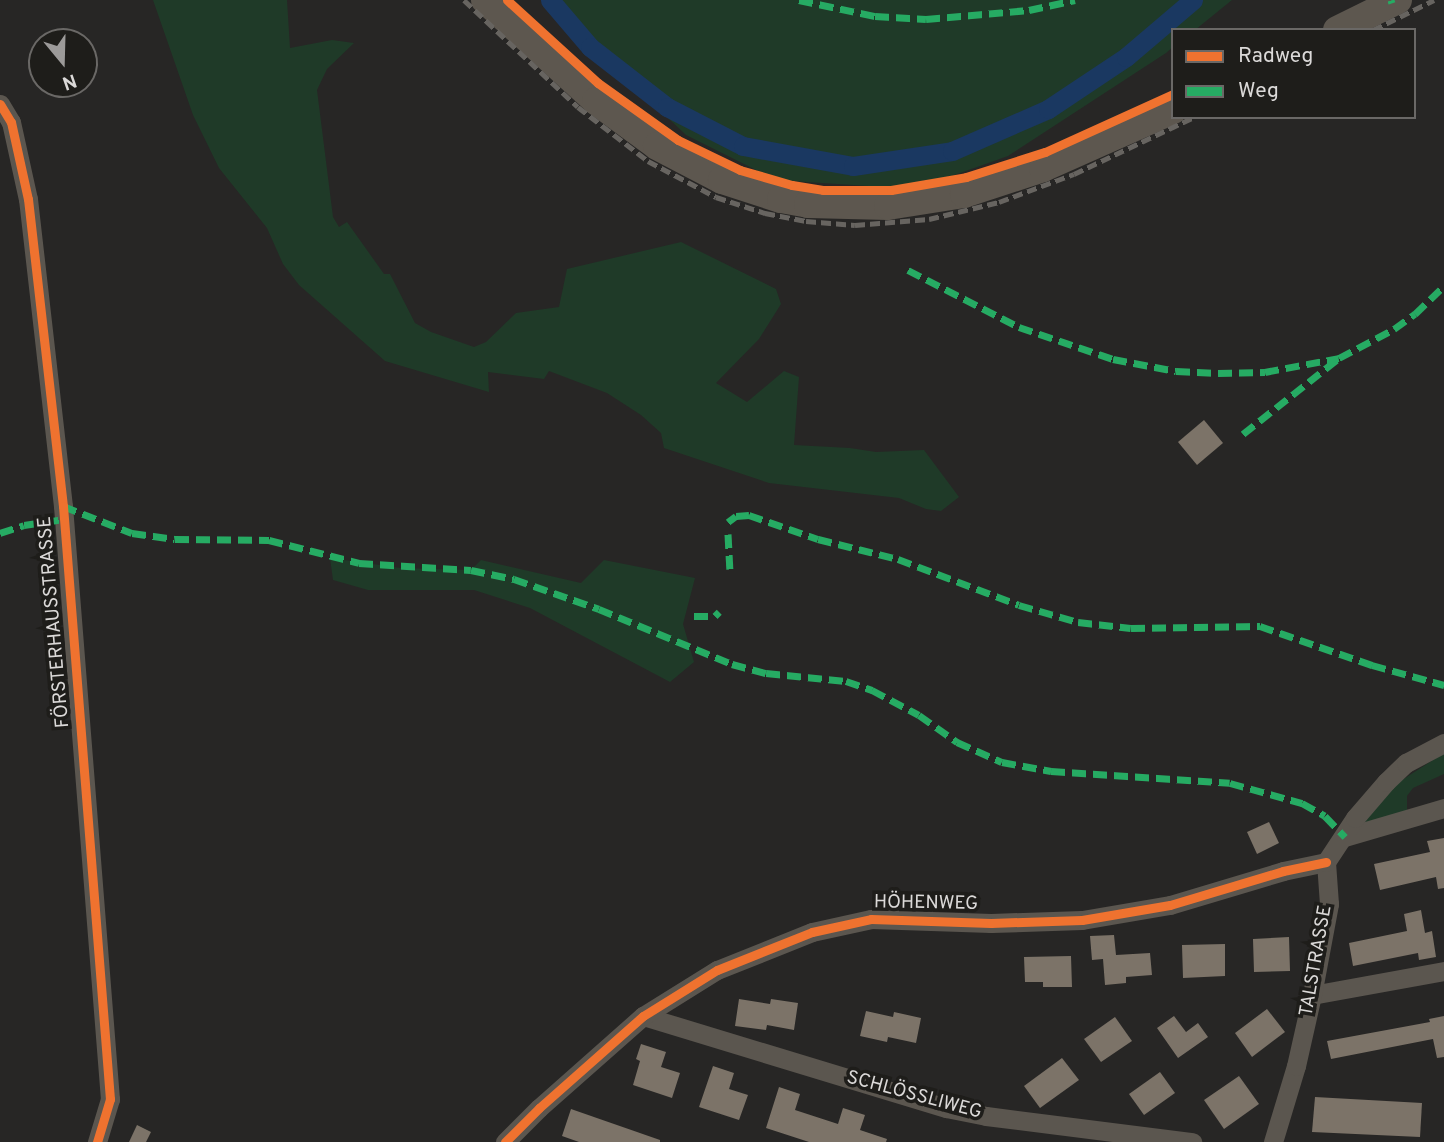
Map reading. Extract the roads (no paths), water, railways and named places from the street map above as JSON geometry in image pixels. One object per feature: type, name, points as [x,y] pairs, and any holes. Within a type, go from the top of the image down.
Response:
[{"type":"main road","points":[[485,0],[596,101],[657,146],[722,180],[772,197],[808,204],[888,206],[964,194],[1043,168],[1171,111]]},
{"type":"main road","points":[[1341,28],[1398,0]]},
{"type":"street","name":"FÖRSTERHAUSSTRASSE","points":[[0,104],[12,122],[28,199],[63,506],[110,1088],[110,1099],[97,1142]]},
{"type":"street","points":[[1326,862],[1345,837],[1355,818],[1386,782],[1406,763],[1444,743]]},
{"type":"street","points":[[1345,837],[1444,808]]},
{"type":"street","name":"TALSTRASSE","points":[[1273,1142],[1296,1066],[1312,995],[1329,904],[1326,862]]},
{"type":"street","name":"HÖHENWEG","points":[[509,1141],[557,1091],[643,1016],[717,970],[777,944],[844,923],[901,919],[992,923],[1082,920],[1170,905],[1283,871],[1326,862]]},
{"type":"street","points":[[1312,995],[1444,971]]},
{"type":"street","name":"SCHLÖSSLIWEG","points":[[643,1016],[946,1108],[986,1116],[1192,1142]]},
{"type":"waterway","points":[[550,0],[590,47],[667,107],[743,146],[853,166],[952,151],[1048,109],[1126,57],[1193,0]]},
{"type":"railway","points":[[464,0],[578,107],[648,161],[716,197],[765,213],[806,221],[855,225],[929,219],[999,202],[1074,174],[1190,119]]},
{"type":"railway","points":[[1377,28],[1434,0]]}]
